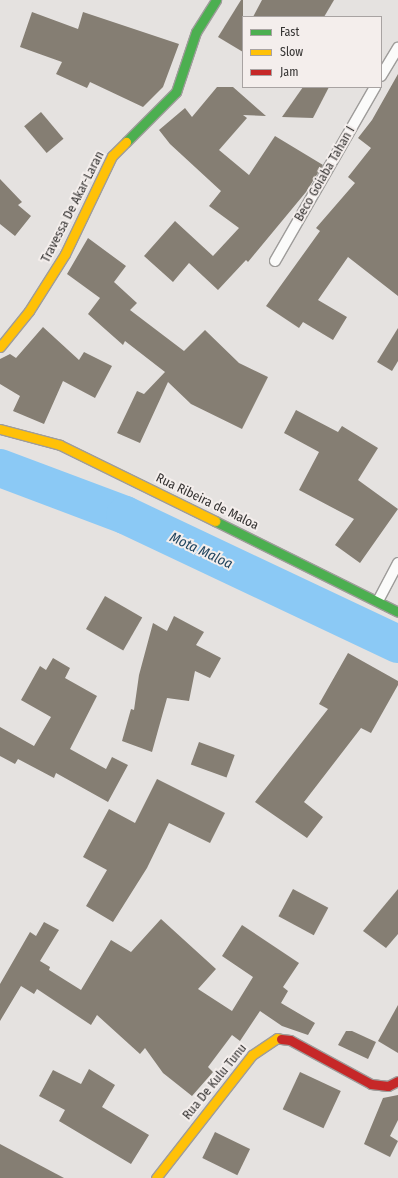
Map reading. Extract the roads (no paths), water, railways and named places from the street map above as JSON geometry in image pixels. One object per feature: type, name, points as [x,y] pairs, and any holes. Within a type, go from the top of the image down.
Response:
[{"type":"street","name":"Travessa De Akar-Laran","points":[[0,347],[29,311],[65,254],[112,156],[176,92],[196,32],[216,0]]},
{"type":"street","name":"Rua Ribeira de Maloa","points":[[0,429],[60,445],[398,612]]},
{"type":"street","name":"Rua De Kulu Tunu","points":[[156,1178],[252,1055],[277,1038],[290,1040],[371,1084],[388,1086],[398,1081]]},
{"type":"lane","points":[[382,74],[398,48]]},
{"type":"lane","name":"Beco Goiaba Tahan I","points":[[275,261],[374,88]]},
{"type":"lane","points":[[378,601],[398,563]]},
{"type":"waterway","points":[[0,452],[398,632]]},
{"type":"waterway","name":"Mota Maloa","points":[[0,468],[125,515],[398,644]]}]
